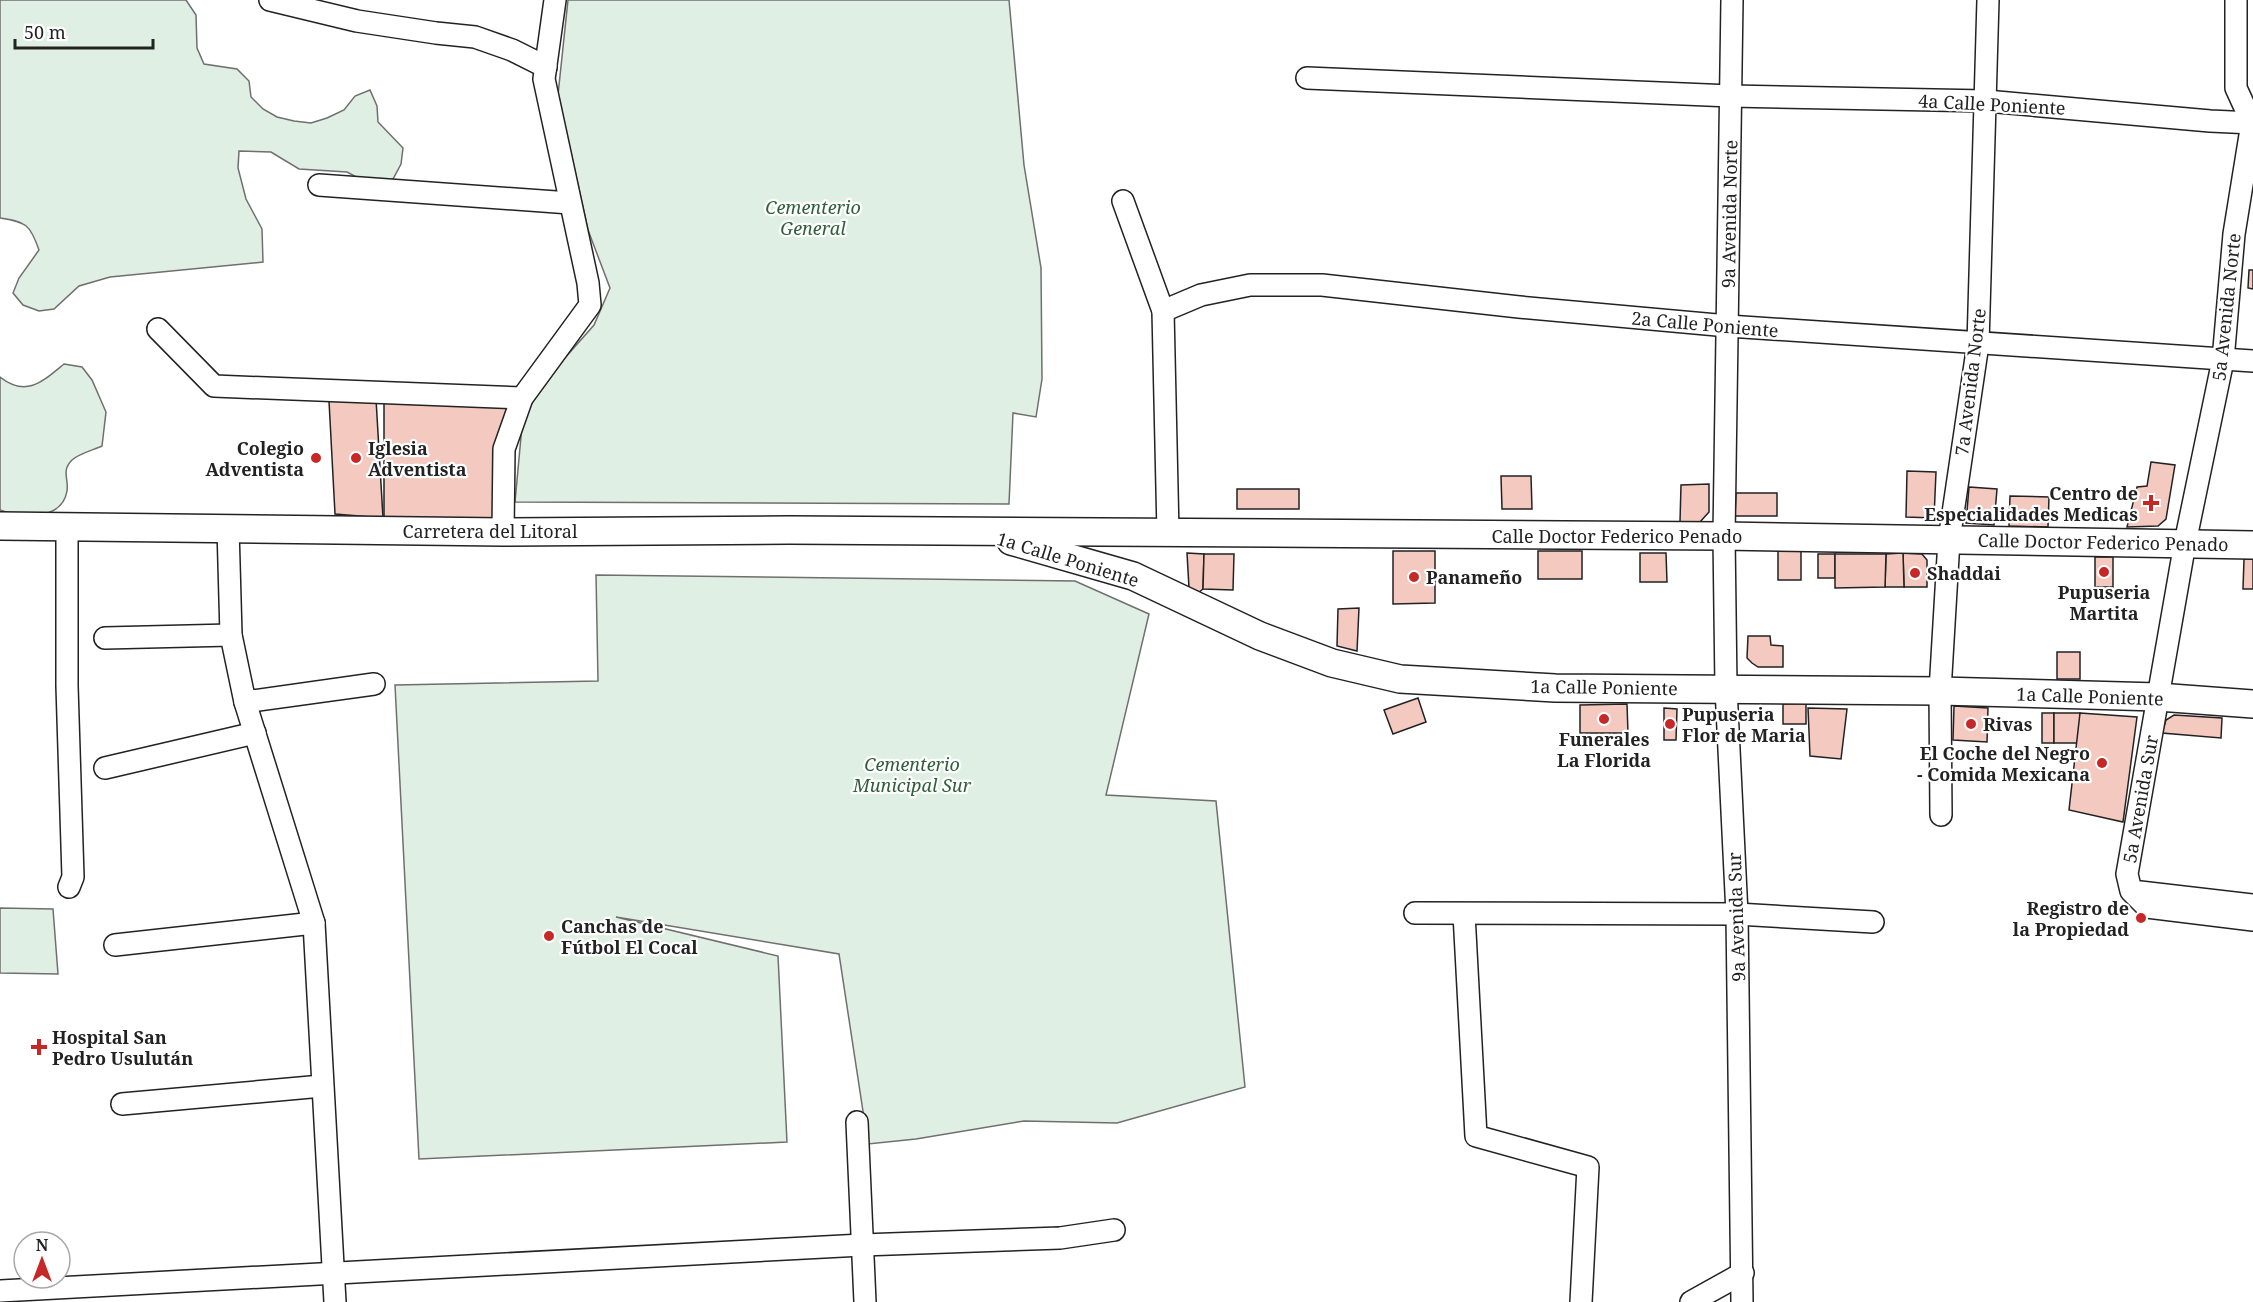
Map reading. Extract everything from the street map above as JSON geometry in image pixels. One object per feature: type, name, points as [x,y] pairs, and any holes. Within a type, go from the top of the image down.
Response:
[{"type":"main road","name":"Carretera del Litoral","points":[[0,526],[503,532],[801,530],[981,533]]},
{"type":"main road","name":"Calle Doctor Federico Penado","points":[[981,533],[1724,536],[2253,545]]},
{"type":"main road","name":"1a Calle Poniente","points":[[981,533],[1133,576],[1260,636],[1332,663],[1400,679],[1555,688],[1940,691],[2158,697],[2253,704]]},
{"type":"main road","points":[[1133,576],[1130,566],[1131,553],[1136,546],[1161,533]]},
{"type":"street","points":[[270,0],[357,21],[475,37],[512,50],[546,67]]},
{"type":"street","points":[[503,532],[504,449],[522,398],[590,305],[588,283],[544,79],[555,0]]},
{"type":"street","name":"9a Avenida Norte","points":[[1724,536],[1732,0]]},
{"type":"street","name":"7a Avenida Norte","points":[[1941,815],[1940,691],[1949,540],[1978,344],[1988,0]]},
{"type":"street","points":[[2236,0],[2236,88],[2252,123]]},
{"type":"street","name":"4a Calle Poniente","points":[[1307,78],[1731,96],[1986,101],[2252,123]]},
{"type":"street","name":"5a Avenida Norte","points":[[2186,543],[2223,360],[2234,234],[2252,123]]},
{"type":"street","points":[[319,184],[570,203]]},
{"type":"street","points":[[1124,201],[1163,311],[1161,533]]},
{"type":"street","name":"2a Calle Poniente","points":[[1163,311],[1202,295],[1250,285],[1322,285],[1519,307],[1728,326],[2253,362]]},
{"type":"street","points":[[158,329],[214,387],[522,398]]},
{"type":"street","points":[[67,526],[67,686],[74,876],[69,887]]},
{"type":"street","points":[[228,528],[231,635],[245,702],[314,923],[335,1302]]},
{"type":"street","name":"9a Avenida Sur","points":[[1724,536],[1726,688],[1737,914],[1742,1300]]},
{"type":"street","name":"5a Avenida Sur","points":[[2131,891],[2127,874],[2186,543]]},
{"type":"street","points":[[105,638],[231,635]]},
{"type":"street","points":[[245,702],[374,684]]},
{"type":"street","points":[[105,768],[255,733]]},
{"type":"street","points":[[2131,891],[2253,905]]},
{"type":"street","points":[[2131,891],[2147,907],[2253,920]]},
{"type":"street","points":[[1414,913],[1737,914],[1873,922]]},
{"type":"street","points":[[1464,914],[1476,1136],[1588,1167],[1581,1302]]},
{"type":"street","points":[[115,945],[314,923]]},
{"type":"street","points":[[122,1104],[322,1086]]},
{"type":"street","points":[[857,1122],[865,1302]]},
{"type":"street","points":[[0,1291],[862,1245],[1060,1238],[1114,1230]]},
{"type":"street","points":[[1691,1302],[1743,1273]]},
{"type":"green space","points":[[0,0],[186,0],[196,15],[197,48],[204,64],[237,69],[249,81],[251,97],[263,109],[277,117],[311,123],[344,110],[355,96],[370,90],[377,106],[378,122],[403,148],[401,164],[393,179],[378,182],[362,180],[347,172],[299,169],[271,152],[239,151],[238,168],[246,199],[262,229],[263,262],[110,277],[79,286],[54,309],[39,311],[23,305],[13,293],[19,278],[39,250],[33,235],[26,226],[16,221],[0,218]]},
{"type":"green space","name":"Cementerio General","points":[[568,0],[1009,0],[1024,165],[1041,268],[1042,379],[1036,417],[1013,413],[1009,504],[515,502],[523,415],[564,359],[594,325],[610,288],[588,230],[558,95]]},
{"type":"green space","points":[[64,364],[82,367],[92,380],[106,412],[102,446],[78,456],[69,464],[66,471],[67,491],[64,501],[57,508],[40,515],[19,515],[0,510],[0,377],[18,386],[27,387],[42,381]]},
{"type":"green space","name":"Cementerio Municipal Sur","points":[[596,575],[1075,581],[1149,614],[1106,795],[1216,801],[1245,1087],[1117,1123],[1024,1121],[916,1139],[868,1144],[839,954],[616,917],[778,956],[787,1142],[419,1159],[395,685],[598,681]]},
{"type":"green space","points":[[0,908],[53,909],[58,974],[0,973]]},
{"type":"building","points":[[2249,270],[2253,270],[2253,289],[2248,288]]},
{"type":"building","name":"Iglesia Adventista","points":[[376,399],[383,518],[335,514],[329,401]]},
{"type":"building","points":[[384,403],[509,404],[496,523],[384,520]]},
{"type":"building","name":"Centro de Especialidades Medicas","points":[[2151,462],[2175,465],[2166,519],[2158,526],[2127,527],[2137,487],[2147,486]]},
{"type":"building","points":[[1907,471],[1936,472],[1934,518],[1906,517]]},
{"type":"building","points":[[1501,476],[1531,476],[1532,509],[1502,509]]},
{"type":"building","points":[[1709,484],[1709,512],[1700,522],[1680,522],[1681,485]]},
{"type":"building","points":[[1969,487],[1997,489],[1994,525],[1966,523]]},
{"type":"building","points":[[1237,489],[1299,489],[1299,509],[1237,509]]},
{"type":"building","points":[[1736,493],[1777,493],[1777,516],[1735,516]]},
{"type":"building","points":[[2010,496],[2049,497],[2048,527],[2009,526]]},
{"type":"building","points":[[1778,550],[1801,550],[1801,580],[1778,580]]},
{"type":"building","name":"Panameño","points":[[1393,551],[1435,551],[1435,603],[1393,604]]},
{"type":"building","points":[[1538,551],[1582,551],[1582,579],[1538,579]]},
{"type":"building","points":[[1187,553],[1204,554],[1203,589],[1198,593],[1189,588]]},
{"type":"building","points":[[1640,553],[1666,553],[1667,582],[1640,582]]},
{"type":"building","name":"Shaddai","points":[[1903,553],[1922,554],[1927,560],[1927,587],[1904,587]]},
{"type":"building","points":[[1903,553],[1904,587],[1885,587],[1886,554]]},
{"type":"building","points":[[1204,554],[1234,554],[1233,590],[1203,589]]},
{"type":"building","points":[[1818,554],[1835,554],[1835,578],[1818,578]]},
{"type":"building","points":[[1835,554],[1886,554],[1885,587],[1835,588]]},
{"type":"building","name":"Pupuseria Martita","points":[[2095,557],[2113,557],[2113,587],[2095,587]]},
{"type":"building","points":[[2244,559],[2253,559],[2253,589],[2243,589]]},
{"type":"building","points":[[1359,608],[1357,651],[1337,646],[1338,609]]},
{"type":"building","points":[[1748,636],[1770,636],[1771,645],[1783,646],[1783,667],[1758,667],[1752,663],[1747,658]]},
{"type":"building","points":[[2057,652],[2080,652],[2080,679],[2057,679]]},
{"type":"building","points":[[1418,698],[1426,722],[1393,734],[1384,710]]},
{"type":"building","points":[[1806,703],[1806,724],[1783,724],[1783,704]]},
{"type":"building","name":"Funerales La Florida","points":[[1627,704],[1628,733],[1580,733],[1580,705]]},
{"type":"building","name":"Rivas","points":[[1954,706],[1988,708],[1987,742],[1953,740]]},
{"type":"building","name":"Pupuseria Flor de Maria","points":[[1664,708],[1677,709],[1676,740],[1664,740]]},
{"type":"building","points":[[1808,708],[1847,709],[1841,759],[1810,756]]},
{"type":"building","points":[[2042,713],[2054,713],[2054,743],[2042,743]]},
{"type":"building","points":[[2054,713],[2080,713],[2080,743],[2054,743]]},
{"type":"building","name":"El Coche del Negro - Comida Mexicana","points":[[2080,713],[2137,717],[2123,822],[2069,810]]},
{"type":"building","points":[[2174,715],[2222,718],[2221,738],[2162,733],[2166,720]]},
{"type":"place","name":"Colegio Adventista","points":[[316,458]]},
{"type":"place","name":"Iglesia Adventista","points":[[356,458]]},
{"type":"place","name":"Centro de Especialidades Medicas","points":[[2151,503]]},
{"type":"place","name":"Pupuseria Martita","points":[[2104,572]]},
{"type":"place","name":"Shaddai","points":[[1915,573]]},
{"type":"place","name":"Panameño","points":[[1414,577]]},
{"type":"place","name":"Funerales La Florida","points":[[1604,719]]},
{"type":"place","name":"Pupuseria Flor de Maria","points":[[1670,724]]},
{"type":"place","name":"Rivas","points":[[1971,724]]},
{"type":"place","name":"El Coche del Negro - Comida Mexicana","points":[[2102,763]]},
{"type":"place","name":"Registro de la Propiedad","points":[[2141,918]]},
{"type":"place","name":"Canchas de Fútbol El Cocal","points":[[549,936]]},
{"type":"place","name":"Hospital San Pedro Usulután","points":[[39,1047]]}]
